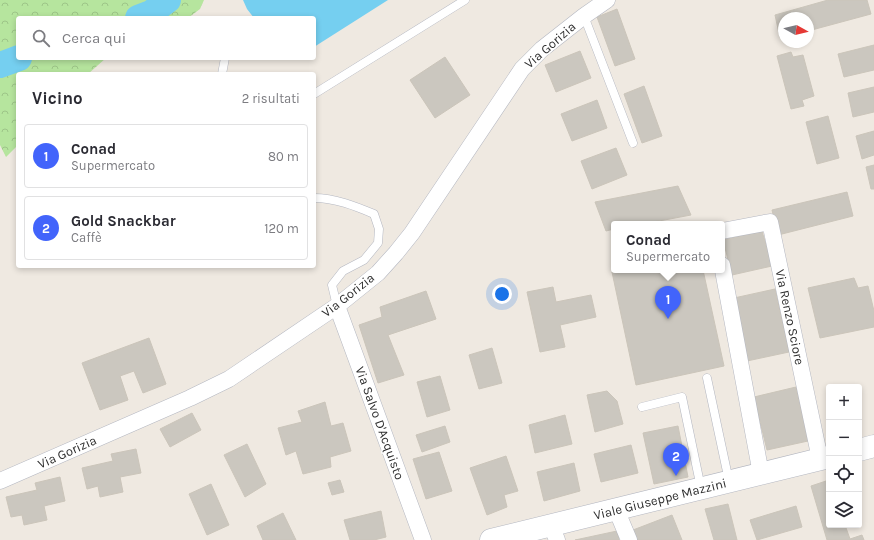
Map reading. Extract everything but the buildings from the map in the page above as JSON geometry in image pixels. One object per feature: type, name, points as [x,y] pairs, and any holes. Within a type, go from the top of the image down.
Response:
[{"type":"main road","points":[[862,449],[874,446]]},
{"type":"main road","name":"Viale Giuseppe Mazzini","points":[[491,540],[554,533],[616,509],[824,458]]},
{"type":"street","name":"Via Gorizia","points":[[0,481],[190,398],[229,379],[337,306],[378,273],[412,233],[506,90],[522,69],[542,49],[607,0]]},
{"type":"street","name":"Via Renzo Sciore","points":[[725,230],[770,222],[824,458]]},
{"type":"street","points":[[724,273],[761,474]]},
{"type":"street","name":"Via Salvo D'Acquisto","points":[[337,306],[423,540]]},
{"type":"street","points":[[616,509],[629,540]]},
{"type":"lane","points":[[316,93],[465,0]]},
{"type":"lane","points":[[584,16],[633,143]]},
{"type":"lane","points":[[222,72],[225,60]]},
{"type":"lane","points":[[316,198],[326,198],[354,206],[374,214],[379,230],[378,243],[364,260],[343,270],[332,285],[337,306]]},
{"type":"lane","points":[[707,378],[729,482]]},
{"type":"lane","points":[[642,407],[682,397],[701,488]]},
{"type":"green space","points":[[0,0],[204,0],[200,9],[191,16],[16,16],[16,60],[104,60],[90,72],[16,72],[16,147],[6,157],[0,145]]},
{"type":"water","points":[[243,0],[388,0],[316,46],[316,16],[252,16]]},
{"type":"waterway","points":[[143,16],[151,13],[168,0]]},
{"type":"waterway","points":[[0,65],[16,59]]},
{"type":"place","name":"Conad","points":[[668,319]]},
{"type":"place","name":"Gold Snackbar","points":[[676,476]]}]
